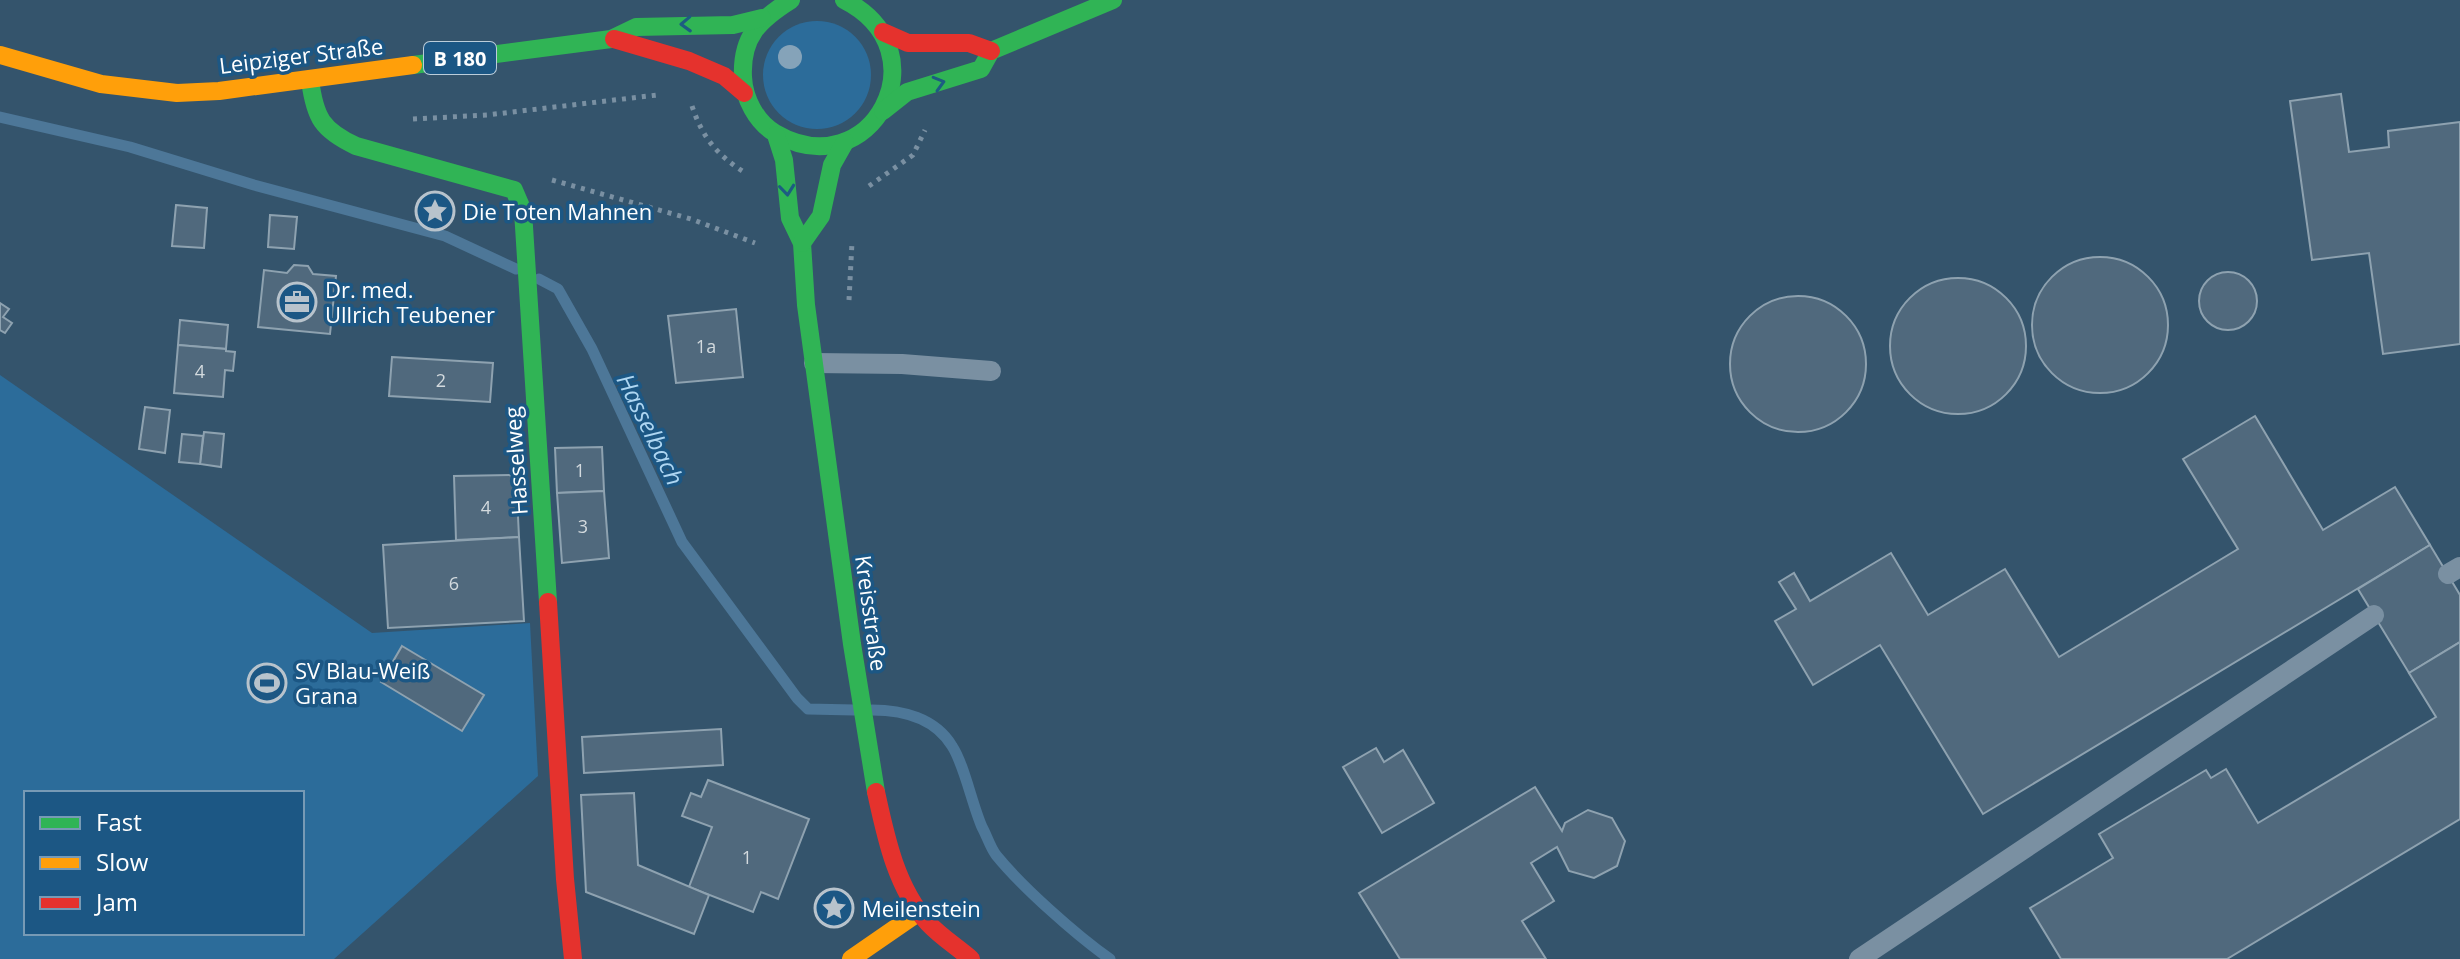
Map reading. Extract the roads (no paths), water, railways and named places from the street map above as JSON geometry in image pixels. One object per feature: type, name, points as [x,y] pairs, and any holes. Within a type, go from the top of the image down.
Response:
[{"type":"main road","points":[[791,0],[773,8],[750,34],[743,53],[741,73],[744,93],[756,117],[776,135],[810,147],[828,147],[845,142],[867,130],[883,111],[907,92],[981,69],[991,51],[1113,0]]},
{"type":"main road","points":[[844,0],[857,5],[872,17],[891,51],[894,72],[891,93],[883,111]]},
{"type":"main road","name":"Leipziger Straße","points":[[0,55],[83,81],[166,93],[219,91],[611,39],[636,27],[733,25],[762,18]]},
{"type":"main road","points":[[883,32],[908,43],[969,43],[991,51]]},
{"type":"main road","name":"Leipziger Straße","points":[[611,39],[689,61],[724,76],[744,93]]},
{"type":"main road","name":"Hasselweg","points":[[310,80],[313,102],[328,132],[356,146],[514,190],[523,211],[565,879],[573,959]]},
{"type":"main road","name":"Kreisstraße","points":[[776,135],[784,160],[790,218],[802,243],[806,305],[856,673],[882,821],[901,883],[919,912],[971,959]]},
{"type":"main road","points":[[802,243],[821,216],[832,165],[845,142]]},
{"type":"main road","points":[[851,959],[919,912]]},
{"type":"lane","points":[[814,363],[902,364],[991,371]]},
{"type":"lane","points":[[1859,959],[2374,615]]},
{"type":"waterway","name":"Hasselbach","points":[[0,117],[130,147],[254,185],[445,236],[516,269]]},
{"type":"waterway","name":"Hasselbach","points":[[539,279],[558,289],[592,349],[682,542],[808,709],[854,710]]},
{"type":"waterway","name":"Hasselbach","points":[[872,710],[906,714],[927,722],[945,736],[960,763],[978,818],[996,855],[1050,910],[1110,959]]},
{"type":"place","name":"Die Toten Mahnen","points":[[435,211]]},
{"type":"place","name":"Dr. med. Ullrich Teubener","points":[[297,302]]},
{"type":"place","name":"SV Blau-Weiß Grana","points":[[267,683]]},
{"type":"place","name":"Meilenstein","points":[[834,908]]}]
